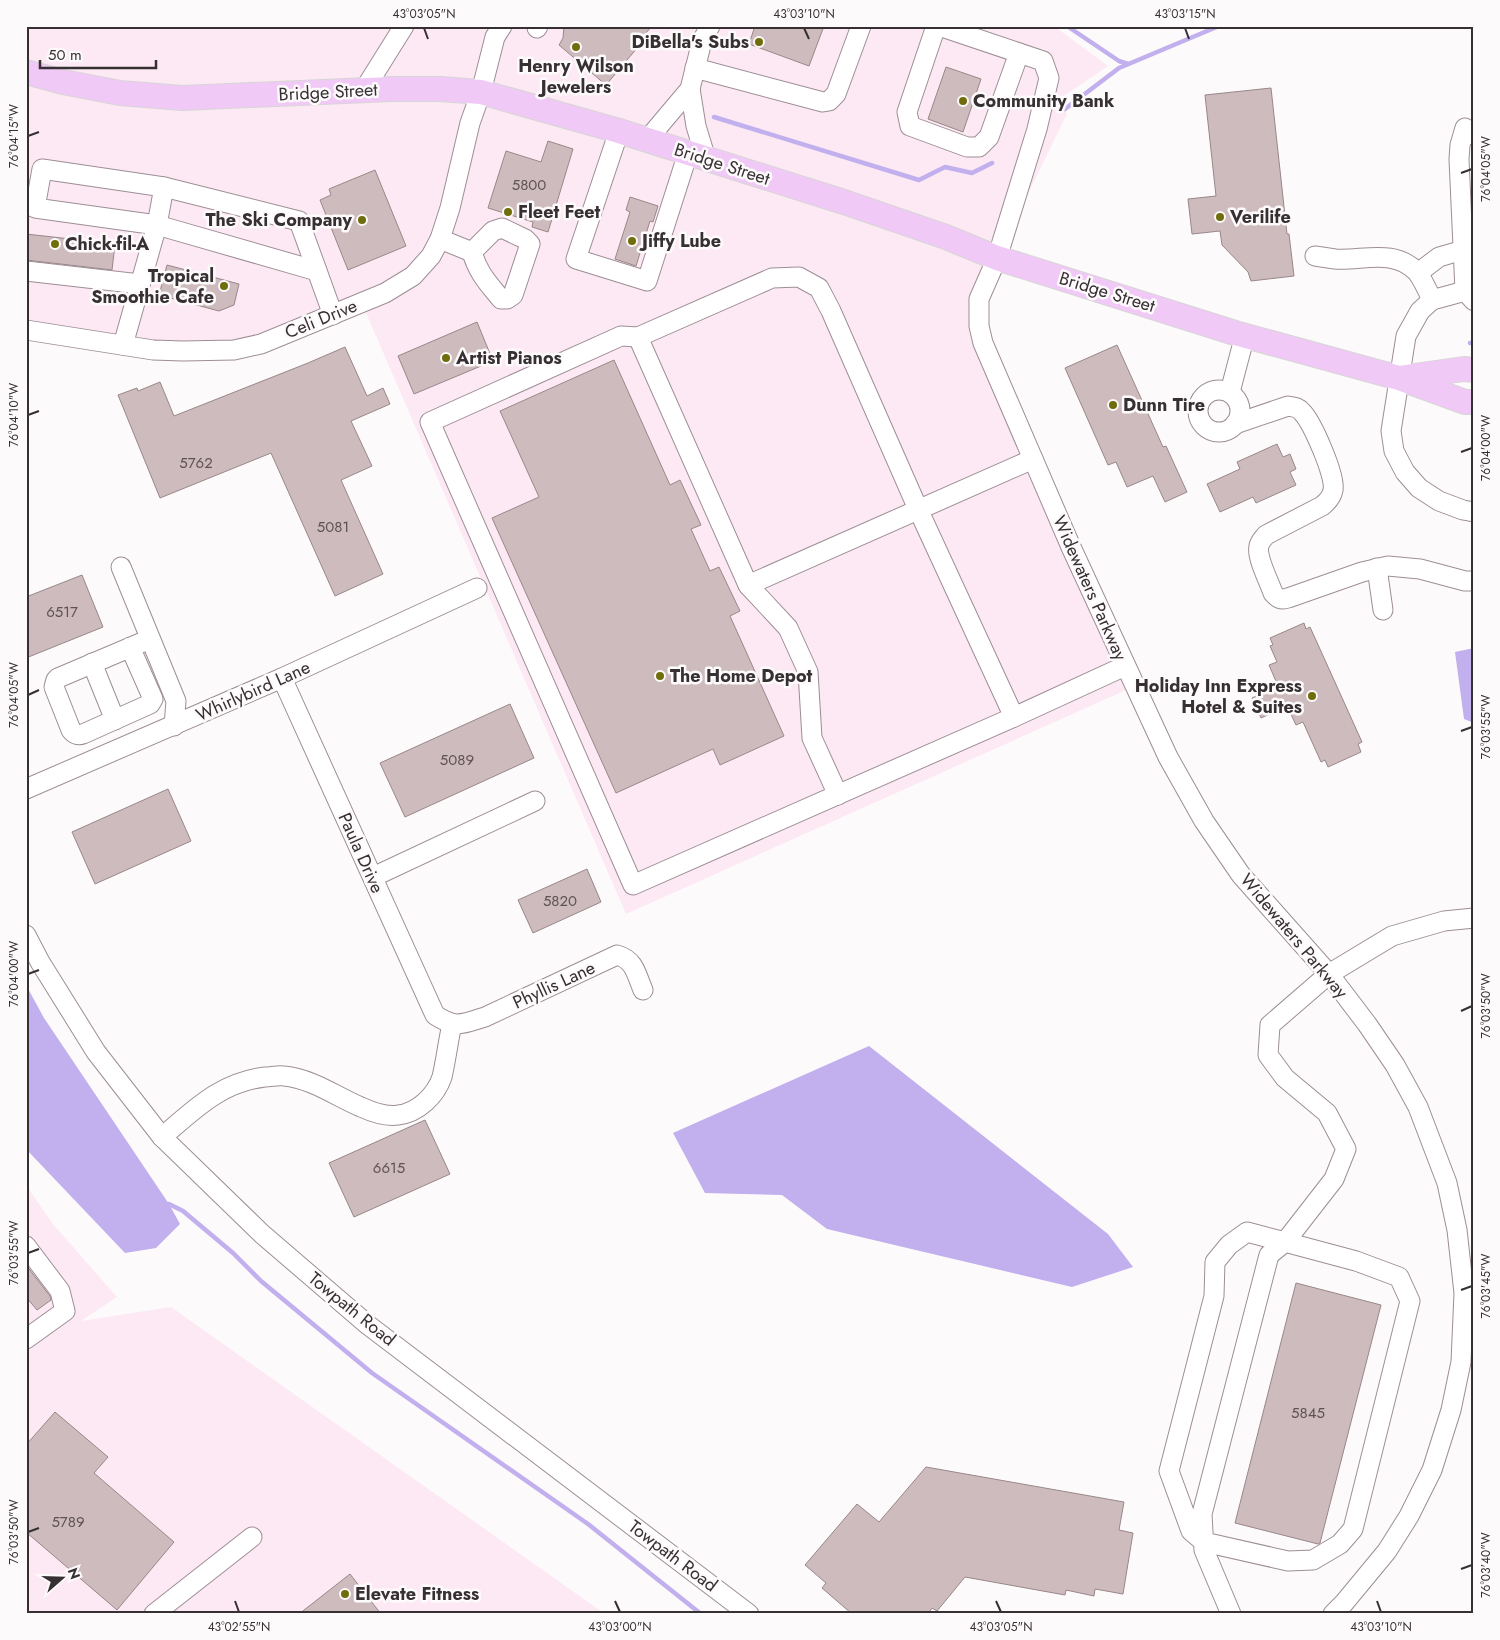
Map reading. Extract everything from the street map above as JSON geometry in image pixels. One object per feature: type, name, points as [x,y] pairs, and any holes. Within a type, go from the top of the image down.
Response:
[{"type":"main road","name":"Bridge Street","points":[[26,72],[120,94],[182,98],[364,90],[440,89],[481,92],[647,140],[946,237],[996,258],[1245,336],[1399,378],[1465,402],[1474,402]]},
{"type":"main road","name":"Bridge Street","points":[[1399,378],[1464,369],[1474,370]]},
{"type":"street","points":[[364,90],[404,26]]},
{"type":"street","name":"Celi Drive","points":[[28,330],[153,350],[234,350],[261,344],[333,315],[385,293],[413,276],[432,256],[440,239],[450,208],[470,123],[481,92],[495,36],[502,26]]},
{"type":"street","points":[[618,131],[576,259],[647,280],[697,156],[696,126],[690,89],[702,41],[710,26]]},
{"type":"street","points":[[695,68],[823,102],[829,101],[836,94],[861,26]]},
{"type":"street","points":[[937,26],[1019,53],[990,137],[979,148],[967,147],[910,126],[906,112],[937,26]]},
{"type":"street","name":"Widewaters Parkway","points":[[1019,53],[1043,61],[1049,78],[1037,129],[996,258],[979,299],[979,326],[983,343],[1071,547],[1168,757],[1204,821],[1241,875],[1328,974],[1395,1064],[1418,1107],[1447,1183],[1457,1230],[1464,1293],[1461,1362],[1452,1410],[1432,1470],[1409,1516],[1387,1551],[1333,1614]]},
{"type":"street","points":[[647,140],[690,89]]},
{"type":"street","points":[[1474,135],[1465,128],[1460,145],[1459,159],[1463,250],[1469,296],[1432,300],[1420,311],[1406,336],[1391,431],[1394,451],[1405,472],[1419,488],[1439,501],[1474,512]]},
{"type":"street","points":[[318,271],[157,224],[35,208],[34,165],[164,187],[299,220],[318,271],[333,315]]},
{"type":"street","points":[[124,345],[157,224],[164,187]]},
{"type":"street","points":[[440,239],[472,252]]},
{"type":"street","points":[[1418,273],[1439,257],[1463,250]]},
{"type":"street","points":[[1315,256],[1336,259],[1371,256],[1392,257],[1407,264],[1418,273],[1432,300]]},
{"type":"street","points":[[26,271],[140,284]]},
{"type":"street","points":[[1014,717],[918,509],[831,311],[819,288],[799,276],[772,278],[638,337],[621,336],[430,422],[633,886],[1014,717],[1125,666]]},
{"type":"street","points":[[1230,392],[1245,336]]},
{"type":"street","points":[[638,337],[748,586],[788,628],[808,672],[812,738],[838,795]]},
{"type":"street","points":[[1236,424],[1239,418],[1239,404],[1230,392],[1216,389],[1203,396],[1199,402],[1198,415],[1205,427],[1211,430],[1224,431],[1236,424],[1288,406],[1296,407],[1302,411],[1308,420],[1329,466],[1333,480],[1333,492],[1329,500],[1322,506],[1266,535],[1260,541],[1258,554],[1273,593],[1277,598],[1288,598],[1320,586],[1388,566],[1420,569],[1465,581],[1474,581]]},
{"type":"street","points":[[748,586],[1033,459]]},
{"type":"street","points":[[121,567],[176,701],[174,726]]},
{"type":"street","points":[[1377,568],[1383,610]]},
{"type":"street","name":"Whirlybird Lane","points":[[26,789],[282,678],[477,588]]},
{"type":"street","points":[[130,647],[152,699],[150,704],[79,735],[71,730],[54,687],[54,683],[58,678],[92,663],[130,647],[150,639]]},
{"type":"street","points":[[92,663],[115,720]]},
{"type":"street","name":"Paula Drive","points":[[282,678],[435,1014],[449,1024]]},
{"type":"street","points":[[373,877],[535,801]]},
{"type":"street","points":[[1231,1614],[1204,1550],[1202,1514],[1269,1255],[1285,1242],[1334,1179],[1346,1150],[1327,1113],[1285,1078],[1268,1055],[1270,1025],[1328,974],[1392,936],[1444,921],[1474,918]]},
{"type":"street","name":"Towpath Road","points":[[26,935],[40,962],[96,1052],[162,1137],[269,1241],[368,1325],[749,1614]]},
{"type":"street","name":"Phyllis Lane","points":[[449,1024],[464,1024],[485,1017],[617,955],[632,962],[644,990]]},
{"type":"street","points":[[162,1137],[201,1104],[228,1087],[244,1081],[261,1078],[283,1076],[310,1081],[362,1108],[383,1114],[398,1115],[416,1109],[431,1097],[441,1078],[449,1024]]},
{"type":"street","points":[[1247,1232],[1285,1242],[1356,1261],[1399,1277],[1410,1301],[1354,1529],[1340,1544],[1313,1560],[1288,1561],[1204,1542],[1191,1531],[1169,1471],[1214,1296],[1215,1262],[1229,1245],[1247,1232]]},
{"type":"street","points":[[26,1246],[60,1291],[65,1311],[26,1340]]},
{"type":"street","points":[[154,1614],[252,1537]]},
{"type":"shaded area","points":[[26,26],[1054,26],[1108,66],[1058,100],[1067,114],[1019,212],[979,326],[1135,686],[626,914],[360,299],[266,335],[234,341],[148,344],[26,323]]},
{"type":"shaded area","points":[[1474,648],[1474,723],[1464,719],[1455,652]]},
{"type":"shaded area","points":[[26,985],[44,1018],[169,1204],[180,1224],[156,1248],[125,1253],[26,1149]]},
{"type":"shaded area","points":[[869,1046],[1108,1234],[1133,1267],[1072,1287],[827,1229],[782,1195],[705,1193],[673,1133]]},
{"type":"shaded area","points":[[26,1185],[52,1223],[117,1297],[81,1321],[171,1307],[605,1614],[26,1614]]},
{"type":"building","points":[[564,26],[652,26],[646,33],[648,35],[606,85],[559,45],[563,38]]},
{"type":"building","points":[[755,26],[824,26],[809,66],[749,44]]},
{"type":"building","points":[[946,67],[981,79],[963,132],[928,119]]},
{"type":"building","points":[[1271,88],[1287,234],[1289,234],[1294,276],[1251,281],[1248,272],[1222,245],[1220,231],[1192,234],[1188,199],[1216,196],[1205,95]]},
{"type":"building","points":[[548,141],[573,149],[548,232],[532,227],[533,222],[488,208],[506,151],[541,162]]},
{"type":"building","points":[[375,170],[406,246],[348,270],[320,200],[331,195],[329,189]]},
{"type":"building","name":"Jiffy Lube","points":[[630,197],[658,206],[653,222],[650,221],[636,266],[615,259],[630,212],[626,210]]},
{"type":"building","points":[[26,234],[115,244],[112,270],[26,260]]},
{"type":"building","points":[[167,265],[239,284],[234,305],[219,311],[159,295]]},
{"type":"building","name":"Artist Pianos","points":[[477,322],[493,361],[414,394],[398,356]]},
{"type":"building","name":"Dunn Tire","points":[[1117,345],[1163,447],[1166,446],[1187,492],[1165,502],[1153,476],[1127,487],[1116,462],[1108,465],[1065,368]]},
{"type":"building","points":[[345,347],[367,396],[383,388],[390,404],[351,421],[372,466],[341,480],[383,574],[335,596],[271,453],[160,498],[118,395],[137,388],[138,391],[160,382],[174,416]]},
{"type":"building","name":"The Home Depot","points":[[614,360],[670,485],[680,480],[701,525],[691,529],[710,571],[719,567],[740,611],[730,616],[784,736],[720,765],[713,749],[616,793],[492,518],[539,497],[500,411]]},
{"type":"building","points":[[1277,444],[1283,457],[1290,454],[1296,469],[1290,472],[1296,485],[1256,503],[1253,497],[1220,512],[1207,484],[1240,469],[1237,462]]},
{"type":"building","points":[[82,575],[103,627],[26,658],[26,597]]},
{"type":"building","name":"Holiday Inn Express Hotel & Suites","points":[[1304,623],[1306,629],[1310,627],[1362,742],[1358,744],[1361,752],[1328,767],[1325,760],[1321,762],[1303,722],[1296,725],[1287,706],[1261,718],[1252,698],[1278,686],[1269,665],[1277,662],[1270,646],[1273,645],[1270,638]]},
{"type":"building","points":[[510,704],[534,758],[405,817],[380,763]]},
{"type":"building","points":[[168,789],[191,841],[95,884],[72,832]]},
{"type":"building","points":[[587,869],[601,902],[533,933],[518,900]]},
{"type":"building","points":[[425,1120],[450,1174],[354,1217],[329,1163]]},
{"type":"building","points":[[26,1265],[50,1296],[51,1300],[37,1310],[26,1297]]},
{"type":"building","points":[[1296,1283],[1381,1305],[1320,1543],[1318,1544],[1235,1523]]},
{"type":"building","points":[[55,1412],[108,1457],[94,1473],[174,1542],[117,1610],[26,1532],[26,1445]]},
{"type":"building","points":[[926,1467],[1124,1502],[1119,1530],[1133,1533],[1123,1594],[1095,1589],[1094,1596],[1066,1590],[1065,1595],[965,1577],[937,1611],[932,1608],[928,1614],[852,1614],[822,1588],[826,1583],[805,1565],[857,1504],[879,1522]]},
{"type":"building","name":"Elevate Fitness","points":[[350,1574],[381,1614],[299,1614]]},
{"type":"waterway","points":[[1067,26],[1119,61],[1128,64]]},
{"type":"waterway","points":[[1065,109],[1119,68],[1219,26]]},
{"type":"waterway","points":[[714,117],[919,180],[945,167],[972,173],[992,163]]},
{"type":"waterway","points":[[169,1204],[183,1211],[233,1253],[261,1281],[372,1373],[588,1524],[701,1614]]},
{"type":"place","name":"DiBella's Subs","points":[[759,42]]},
{"type":"place","name":"Henry Wilson Jewelers","points":[[576,47]]},
{"type":"place","name":"Community Bank","points":[[963,101]]},
{"type":"place","name":"Fleet Feet","points":[[508,212]]},
{"type":"place","name":"Verilife","points":[[1220,217]]},
{"type":"place","name":"The Ski Company","points":[[362,220]]},
{"type":"place","name":"Jiffy Lube","points":[[632,241]]},
{"type":"place","name":"Chick-fil-A","points":[[55,244]]},
{"type":"place","name":"Tropical Smoothie Cafe","points":[[224,286]]},
{"type":"place","name":"Artist Pianos","points":[[446,358]]},
{"type":"place","name":"Dunn Tire","points":[[1113,405]]},
{"type":"place","name":"The Home Depot","points":[[660,676]]},
{"type":"place","name":"Holiday Inn Express Hotel & Suites","points":[[1312,696]]},
{"type":"place","name":"Elevate Fitness","points":[[345,1594]]}]
